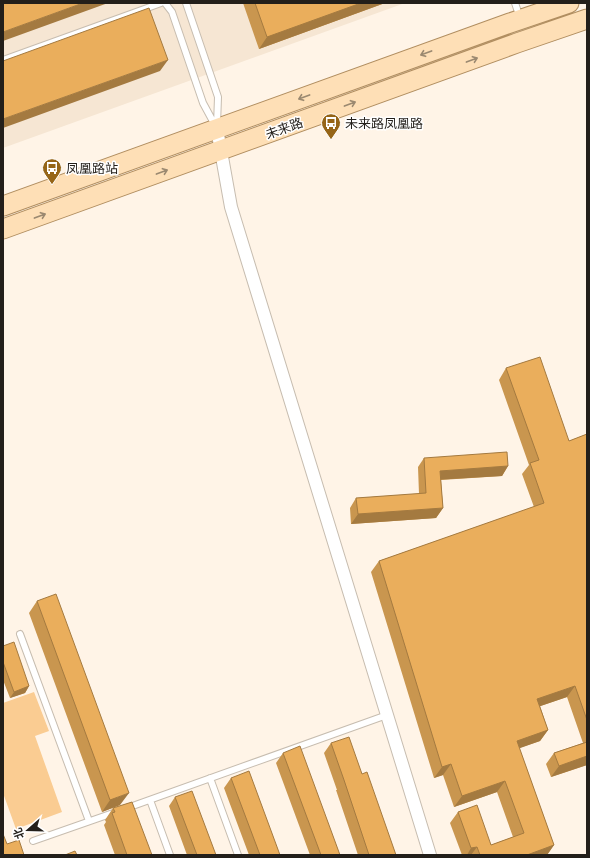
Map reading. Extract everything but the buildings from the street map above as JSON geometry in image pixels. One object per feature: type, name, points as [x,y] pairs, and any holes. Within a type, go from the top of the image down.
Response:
[{"type":"main road","name":"未来路","points":[[3,206],[217,129],[518,11],[569,3]]},
{"type":"main road","name":"未来路","points":[[3,229],[587,20]]},
{"type":"street","points":[[217,129],[231,207],[430,855]]},
{"type":"lane","points":[[3,60],[161,3]]},
{"type":"lane","points":[[165,3],[172,12],[203,103],[217,129]]},
{"type":"lane","points":[[186,3],[218,97],[217,129]]},
{"type":"lane","points":[[20,634],[89,821]]},
{"type":"lane","points":[[33,841],[387,715]]},
{"type":"lane","points":[[210,778],[238,855]]},
{"type":"lane","points":[[150,800],[170,855]]},
{"type":"shaded area","points":[[3,3],[405,3],[3,148]]},
{"type":"shaded area","points":[[34,692],[49,731],[35,736],[62,812],[16,829],[3,793],[3,703]]},
{"type":"place","name":"未来路凤凰路","points":[[331,140]]},
{"type":"place","name":"凤凰路站","points":[[52,185]]}]
